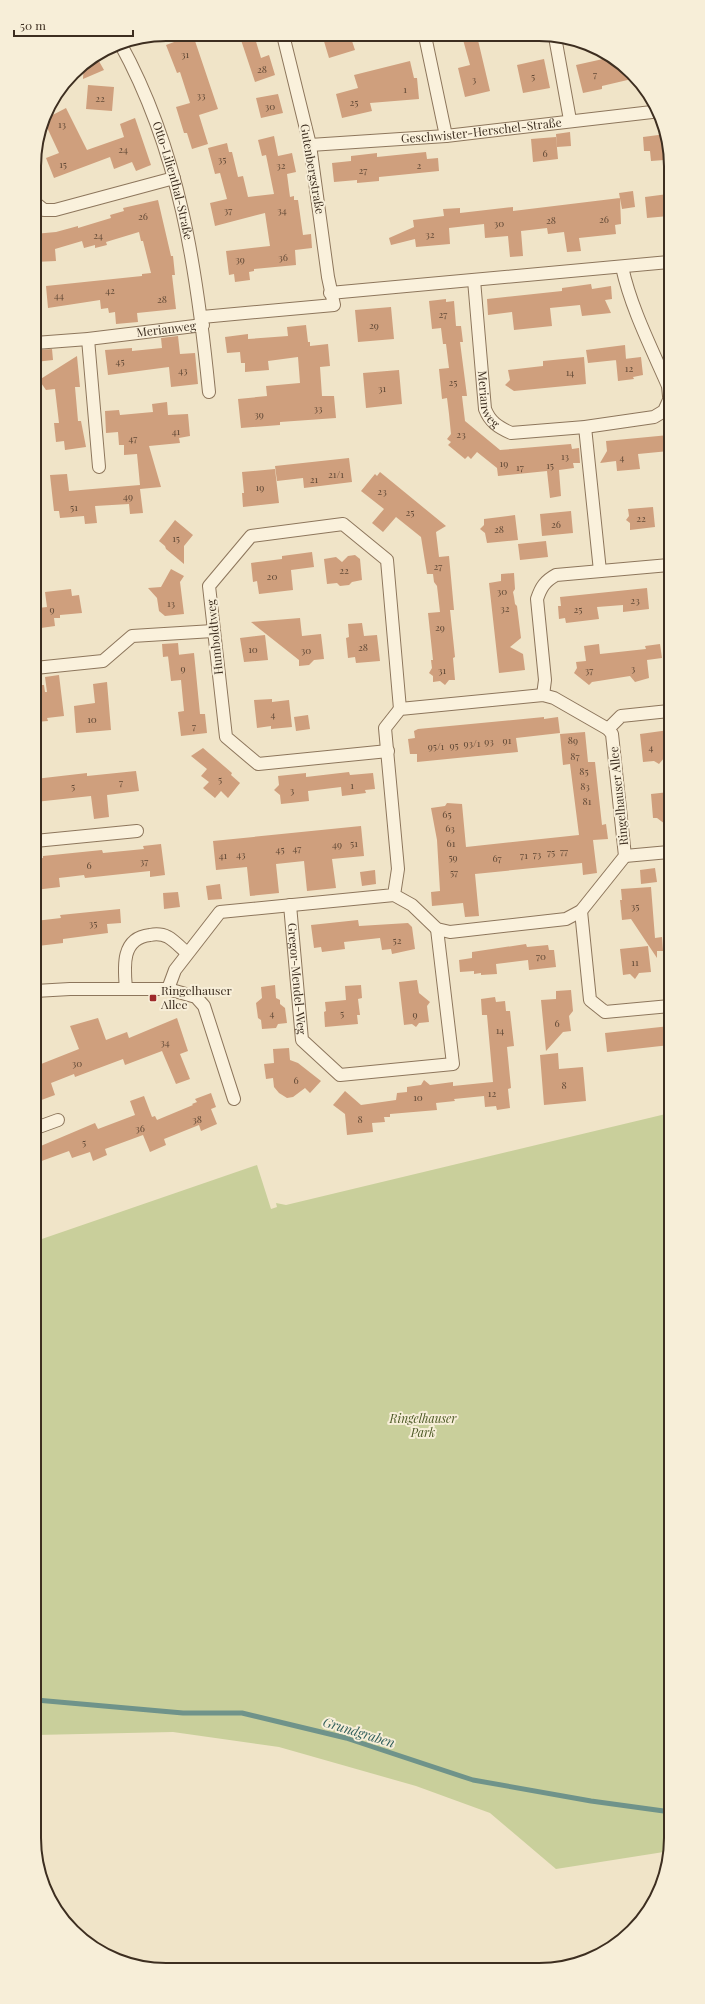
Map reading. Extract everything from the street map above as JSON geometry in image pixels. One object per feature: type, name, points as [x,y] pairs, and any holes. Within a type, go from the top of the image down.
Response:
[{"type":"street","name":"Gutenbergstraße","points":[[284,41],[310,145],[330,293],[334,305]]},
{"type":"street","points":[[426,41],[446,136]]},
{"type":"street","points":[[556,42],[570,120]]},
{"type":"street","name":"Otto-Lilienthal-Straße","points":[[123,49],[151,107],[174,178],[192,257],[202,321]]},
{"type":"street","name":"Geschwister-Herschel-Straße","points":[[310,145],[446,136],[570,120],[652,112]]},
{"type":"street","points":[[41,208],[44,210],[55,210],[174,178]]},
{"type":"street","points":[[330,293],[664,263]]},
{"type":"street","points":[[622,267],[626,284],[664,377]]},
{"type":"street","name":"Merianweg","points":[[474,280],[485,409],[489,419],[500,429],[511,433],[585,427],[654,417],[664,411]]},
{"type":"street","name":"Merianweg","points":[[41,342],[88,339],[202,321],[334,305]]},
{"type":"street","name":"Merianweg","points":[[202,321],[209,392]]},
{"type":"street","points":[[88,339],[99,466]]},
{"type":"street","points":[[585,427],[600,571]]},
{"type":"street","name":"Humboldtweg","points":[[388,751],[258,764],[226,737],[209,586],[251,536],[343,524],[387,560],[400,709]]},
{"type":"street","points":[[544,695],[545,680],[537,599],[540,587],[547,580],[556,575],[664,565]]},
{"type":"street","points":[[41,667],[103,661],[132,636],[213,631]]},
{"type":"street","name":"Ringelhauser Allee","points":[[400,709],[544,695],[554,698],[608,729],[614,741],[625,856],[581,911],[566,919],[450,932],[438,929]]},
{"type":"street","points":[[394,895],[398,869],[385,728],[400,709]]},
{"type":"street","points":[[608,729],[621,716],[664,712]]},
{"type":"street","points":[[41,840],[137,831]]},
{"type":"street","points":[[625,856],[664,852]]},
{"type":"street","points":[[168,988],[175,970],[220,912],[394,895],[412,905],[438,929]]},
{"type":"street","name":"Gregor-Mendel-Weg","points":[[290,905],[302,1040],[340,1075],[453,1064],[438,929]]},
{"type":"street","points":[[581,911],[590,1000],[605,1012],[664,1007]]},
{"type":"street","points":[[126,989],[124,963],[129,946],[141,936],[156,934],[167,937],[187,953]]},
{"type":"street","points":[[41,992],[168,988],[196,997],[204,1006],[234,1099]]},
{"type":"street","points":[[41,1126],[58,1120]]},
{"type":"green space","name":"Ringelhauser Park","points":[[664,1114],[663,1852],[556,1869],[490,1813],[416,1786],[279,1747],[173,1732],[41,1735],[41,1239],[257,1165],[271,1209],[277,1207],[276,1203],[286,1205]]},
{"type":"building","points":[[177,41],[195,41],[218,109],[199,115],[208,144],[192,149],[187,133],[184,133],[176,107],[190,103],[180,72],[177,73],[166,45]]},
{"type":"building","points":[[241,41],[256,41],[261,58],[269,55],[275,75],[255,82]]},
{"type":"building","points":[[324,41],[352,41],[355,50],[329,58]]},
{"type":"building","points":[[463,41],[478,41],[490,91],[465,97],[458,68],[470,65]]},
{"type":"building","points":[[544,59],[550,88],[523,93],[517,65]]},
{"type":"building","points":[[604,59],[630,79],[602,86],[602,89],[583,93],[576,65]]},
{"type":"building","points":[[99,61],[104,70],[83,79],[83,72]]},
{"type":"building","points":[[410,61],[414,78],[417,78],[419,99],[370,103],[372,111],[342,118],[336,94],[358,88],[354,75]]},
{"type":"building","points":[[88,85],[114,87],[112,111],[86,109]]},
{"type":"building","points":[[278,94],[283,113],[261,118],[256,98]]},
{"type":"building","points":[[66,108],[87,150],[124,137],[120,124],[135,118],[151,165],[136,171],[132,162],[114,169],[110,157],[54,178],[46,158],[59,153],[47,127],[51,116]]},
{"type":"building","points":[[570,132],[571,146],[557,147],[556,134]]},
{"type":"building","points":[[660,135],[664,160],[651,161],[650,151],[644,151],[643,137]]},
{"type":"building","points":[[274,136],[278,156],[292,153],[296,172],[287,174],[290,197],[294,196],[294,200],[298,200],[303,235],[311,234],[312,248],[295,250],[296,265],[254,269],[254,271],[249,272],[250,280],[235,282],[234,274],[229,275],[226,251],[270,246],[265,213],[215,226],[210,203],[227,199],[220,173],[215,174],[208,148],[227,143],[229,152],[232,152],[238,177],[243,176],[248,197],[274,194],[266,155],[262,156],[258,140]]},
{"type":"building","points":[[556,137],[558,159],[533,162],[531,139]]},
{"type":"building","points":[[426,152],[427,159],[438,158],[439,171],[379,177],[379,181],[357,183],[357,180],[334,182],[332,163],[351,161],[351,156],[377,153],[377,157]]},
{"type":"building","points":[[633,191],[635,207],[622,209],[619,193]]},
{"type":"building","points":[[664,195],[664,216],[647,218],[645,197]]},
{"type":"building","points":[[620,198],[621,224],[615,225],[616,234],[579,238],[581,251],[567,252],[564,232],[548,234],[547,228],[521,231],[523,256],[510,257],[508,236],[485,238],[484,224],[449,228],[450,244],[416,247],[415,239],[391,245],[389,238],[414,227],[413,220],[444,216],[443,209],[460,208],[460,213],[513,207],[513,211]]},
{"type":"building","points":[[158,200],[171,256],[173,256],[175,275],[172,275],[176,309],[137,313],[138,322],[116,324],[115,312],[109,313],[108,308],[101,309],[100,300],[48,308],[46,286],[142,276],[142,274],[151,273],[143,241],[141,241],[139,232],[106,242],[107,245],[95,248],[95,245],[84,248],[82,241],[55,249],[56,261],[41,262],[41,233],[56,232],[78,226],[78,228],[111,218],[110,215],[124,211],[123,208]]},
{"type":"building","points":[[591,284],[592,289],[611,286],[612,299],[605,300],[611,313],[582,316],[580,305],[550,308],[552,326],[514,330],[512,312],[488,315],[487,299],[562,291],[562,288]]},
{"type":"building","points":[[446,299],[446,302],[454,301],[456,326],[461,326],[463,342],[460,342],[467,396],[462,396],[465,421],[500,450],[571,444],[572,449],[579,448],[580,463],[573,463],[574,468],[559,470],[561,496],[550,498],[547,471],[498,476],[497,468],[477,452],[471,459],[468,456],[465,459],[448,445],[451,442],[447,439],[451,434],[449,414],[447,398],[442,399],[439,369],[449,368],[446,344],[443,344],[441,328],[432,329],[429,301]]},
{"type":"building","points":[[391,307],[394,339],[358,342],[355,310]]},
{"type":"building","points":[[306,325],[308,342],[310,342],[310,346],[328,344],[330,366],[320,367],[322,396],[334,396],[336,418],[280,422],[280,425],[241,428],[238,399],[267,396],[266,386],[300,383],[298,357],[268,361],[269,370],[245,372],[245,363],[241,363],[240,352],[227,353],[225,337],[248,334],[248,339],[288,336],[287,327]]},
{"type":"building","points":[[178,336],[180,354],[195,353],[198,384],[171,387],[169,367],[108,375],[105,350],[132,348],[132,351],[162,348],[161,338]]},
{"type":"building","points":[[625,345],[626,359],[588,363],[586,350]]},
{"type":"building","points":[[52,349],[53,360],[41,361],[41,350]]},
{"type":"building","points":[[77,356],[80,387],[75,387],[78,421],[81,421],[86,447],[65,450],[64,441],[56,442],[54,423],[59,423],[55,389],[46,390],[41,383],[41,379]]},
{"type":"building","points":[[584,357],[586,384],[514,391],[505,385],[510,380],[508,370],[543,366],[543,361]]},
{"type":"building","points":[[641,357],[643,375],[633,377],[634,379],[618,381],[616,360]]},
{"type":"building","points":[[399,370],[402,404],[366,408],[363,373]]},
{"type":"building","points":[[167,402],[168,415],[188,414],[190,436],[179,438],[180,443],[149,446],[161,487],[140,489],[143,513],[130,514],[129,504],[95,506],[97,523],[85,524],[84,516],[60,518],[59,511],[54,511],[50,475],[67,474],[69,491],[140,485],[137,454],[124,455],[124,445],[119,445],[118,432],[106,433],[105,411],[119,410],[120,415],[153,412],[152,404]]},
{"type":"building","points":[[664,435],[664,451],[638,454],[640,469],[617,471],[616,461],[600,463],[607,451],[606,441]]},
{"type":"building","points":[[349,458],[352,482],[304,488],[303,478],[277,481],[275,466]]},
{"type":"building","points":[[275,469],[279,503],[243,507],[242,493],[244,493],[242,472]]},
{"type":"building","points":[[380,472],[446,526],[436,532],[439,557],[449,556],[454,610],[450,610],[455,657],[453,658],[455,680],[449,680],[445,685],[440,681],[433,682],[433,676],[429,673],[432,668],[431,660],[433,660],[428,613],[440,612],[437,586],[434,582],[433,574],[427,574],[421,537],[396,517],[383,532],[372,523],[384,509],[361,491],[375,474],[377,476]]},
{"type":"building","points":[[653,507],[655,527],[630,530],[630,523],[626,520],[629,516],[628,509]]},
{"type":"building","points":[[571,511],[573,533],[542,536],[540,514]]},
{"type":"building","points":[[515,515],[518,540],[487,543],[485,533],[480,529],[484,525],[484,519]]},
{"type":"building","points":[[175,520],[193,535],[184,546],[184,564],[159,541]]},
{"type":"building","points":[[546,541],[548,557],[520,560],[518,544]]},
{"type":"building","points":[[312,552],[314,567],[291,570],[293,590],[259,594],[257,581],[253,582],[251,563],[282,559],[282,556]]},
{"type":"building","points":[[355,555],[360,559],[362,580],[352,582],[349,585],[340,586],[337,583],[327,584],[324,559],[336,557],[342,562],[348,556]]},
{"type":"building","points":[[171,569],[184,576],[180,582],[184,614],[165,616],[159,611],[157,598],[148,588],[161,587]]},
{"type":"building","points":[[514,573],[515,589],[513,592],[515,604],[517,606],[521,638],[510,647],[523,654],[525,670],[499,673],[489,583],[501,581],[501,574]]},
{"type":"building","points":[[647,588],[649,609],[623,612],[623,605],[597,607],[599,619],[566,623],[565,618],[559,619],[558,606],[561,606],[560,597]]},
{"type":"building","points":[[71,589],[72,596],[79,595],[82,613],[60,615],[60,618],[54,618],[55,626],[41,628],[41,608],[47,607],[45,592]]},
{"type":"building","points":[[300,618],[302,636],[321,634],[324,659],[314,660],[309,665],[299,666],[299,660],[251,622]]},
{"type":"building","points":[[362,623],[364,636],[377,635],[380,661],[356,663],[355,657],[348,658],[346,638],[349,637],[348,624]]},
{"type":"building","points":[[265,635],[268,660],[244,662],[240,638]]},
{"type":"building","points":[[178,643],[179,655],[163,657],[162,644]]},
{"type":"building","points":[[599,644],[600,654],[646,649],[645,646],[660,644],[662,658],[647,660],[649,678],[635,682],[630,676],[592,682],[589,685],[574,673],[577,668],[576,662],[586,661],[584,646]]},
{"type":"building","points":[[194,653],[200,714],[205,714],[207,733],[181,736],[178,712],[184,711],[181,680],[171,681],[168,656]]},
{"type":"building","points":[[59,675],[64,716],[47,718],[48,721],[41,722],[41,685],[44,685],[45,692],[47,692],[45,677]]},
{"type":"building","points":[[107,682],[111,730],[76,733],[74,706],[95,703],[93,684]]},
{"type":"building","points":[[272,699],[272,702],[289,700],[292,727],[271,729],[271,726],[257,728],[254,700]]},
{"type":"building","points":[[308,715],[310,729],[296,731],[294,717]]},
{"type":"building","points":[[544,717],[544,719],[558,717],[560,733],[516,738],[518,752],[417,762],[417,754],[410,754],[408,739],[415,738],[414,731],[418,729]]},
{"type":"building","points":[[664,731],[664,758],[659,764],[654,761],[643,762],[640,734]]},
{"type":"building","points":[[585,732],[588,762],[595,762],[602,825],[606,824],[608,839],[593,840],[597,873],[583,875],[582,863],[475,874],[479,916],[465,917],[463,903],[432,906],[431,892],[440,891],[437,840],[431,808],[445,806],[447,803],[462,804],[466,847],[579,835],[570,764],[563,765],[560,734]]},
{"type":"building","points":[[203,748],[232,773],[231,775],[240,783],[228,798],[221,791],[215,798],[203,788],[209,782],[201,776],[207,769],[191,756]]},
{"type":"building","points":[[136,771],[139,791],[107,795],[109,817],[94,819],[91,796],[41,801],[41,778],[87,773],[87,776]]},
{"type":"building","points":[[349,772],[350,775],[373,773],[375,789],[365,790],[366,793],[342,796],[341,787],[308,791],[309,801],[281,804],[280,795],[274,790],[279,785],[278,776],[306,773],[306,777]]},
{"type":"building","points":[[664,793],[664,823],[657,818],[653,818],[651,794]]},
{"type":"building","points":[[361,826],[364,856],[332,859],[336,888],[307,891],[304,861],[276,864],[279,893],[250,896],[247,867],[216,870],[213,841]]},
{"type":"building","points":[[161,844],[165,875],[150,877],[150,871],[85,878],[84,875],[59,878],[60,887],[41,889],[41,858],[43,858],[43,856],[102,850],[103,853],[144,849],[143,846]]},
{"type":"building","points":[[655,868],[657,882],[641,884],[640,870]]},
{"type":"building","points":[[375,870],[376,884],[362,886],[360,872]]},
{"type":"building","points":[[220,884],[222,899],[208,900],[206,886]]},
{"type":"building","points":[[651,887],[655,938],[662,937],[663,951],[657,951],[657,958],[631,919],[622,920],[620,900],[622,900],[621,889]]},
{"type":"building","points":[[178,892],[180,907],[164,909],[163,893]]},
{"type":"building","points":[[120,909],[121,923],[107,924],[108,933],[63,939],[63,943],[41,946],[41,920],[61,918],[60,915]]},
{"type":"building","points":[[358,920],[359,926],[408,923],[412,927],[415,949],[392,954],[391,949],[382,950],[380,938],[344,942],[345,949],[322,952],[321,947],[314,948],[311,925]]},
{"type":"building","points":[[526,944],[527,947],[548,945],[549,950],[554,950],[556,967],[529,970],[528,960],[496,964],[497,974],[481,975],[481,973],[474,974],[474,971],[460,972],[459,960],[472,958],[472,952]]},
{"type":"building","points":[[648,946],[651,972],[639,973],[635,979],[630,974],[623,975],[620,949]]},
{"type":"building","points":[[417,980],[419,993],[430,1002],[427,1006],[429,1022],[419,1023],[416,1027],[412,1024],[404,1025],[399,982]]},
{"type":"building","points":[[275,985],[276,998],[280,1000],[280,1004],[285,1008],[287,1023],[278,1024],[276,1028],[262,1029],[261,1020],[258,1018],[256,1003],[262,998],[261,987]]},
{"type":"building","points":[[361,985],[362,998],[358,999],[360,1015],[357,1015],[358,1024],[325,1027],[325,1002],[346,1000],[345,986]]},
{"type":"building","points":[[571,990],[573,1011],[569,1016],[571,1031],[563,1032],[546,1051],[541,1000],[556,999],[556,991]]},
{"type":"building","points":[[495,997],[496,1002],[505,1001],[506,1011],[510,1011],[514,1046],[507,1047],[511,1088],[508,1089],[510,1108],[497,1110],[496,1106],[485,1107],[484,1096],[454,1099],[455,1101],[436,1103],[437,1110],[390,1114],[390,1117],[384,1117],[385,1122],[372,1123],[373,1132],[347,1135],[345,1114],[333,1105],[345,1091],[361,1105],[396,1100],[397,1093],[407,1092],[407,1087],[421,1085],[424,1080],[430,1085],[453,1082],[453,1086],[493,1082],[487,1015],[482,1015],[481,999]]},
{"type":"building","points":[[98,1018],[106,1040],[127,1032],[129,1038],[177,1018],[188,1051],[180,1054],[190,1079],[176,1084],[162,1051],[125,1065],[123,1059],[75,1077],[74,1074],[51,1083],[55,1095],[41,1100],[41,1064],[79,1049],[70,1026]]},
{"type":"building","points":[[664,1027],[664,1046],[607,1052],[605,1033]]},
{"type":"building","points":[[289,1048],[290,1060],[298,1063],[321,1081],[310,1093],[305,1088],[293,1097],[287,1098],[279,1093],[274,1087],[273,1078],[266,1079],[264,1064],[274,1063],[273,1049]]},
{"type":"building","points":[[558,1053],[559,1069],[583,1067],[586,1101],[544,1105],[540,1055]]},
{"type":"building","points":[[211,1093],[216,1107],[211,1109],[217,1124],[201,1131],[199,1125],[164,1139],[166,1145],[150,1152],[143,1135],[105,1149],[107,1155],[93,1161],[90,1152],[72,1158],[69,1151],[41,1161],[41,1146],[95,1123],[98,1129],[135,1115],[130,1101],[144,1096],[152,1117],[155,1116],[157,1120],[193,1105],[192,1104],[197,1102],[195,1099]]},
{"type":"waterway","name":"Grundgraben","points":[[41,1700],[183,1713],[242,1713],[346,1738],[473,1780],[591,1801],[664,1811]]},
{"type":"place","name":"Ringelhauser Allee","points":[[153,998]]}]
